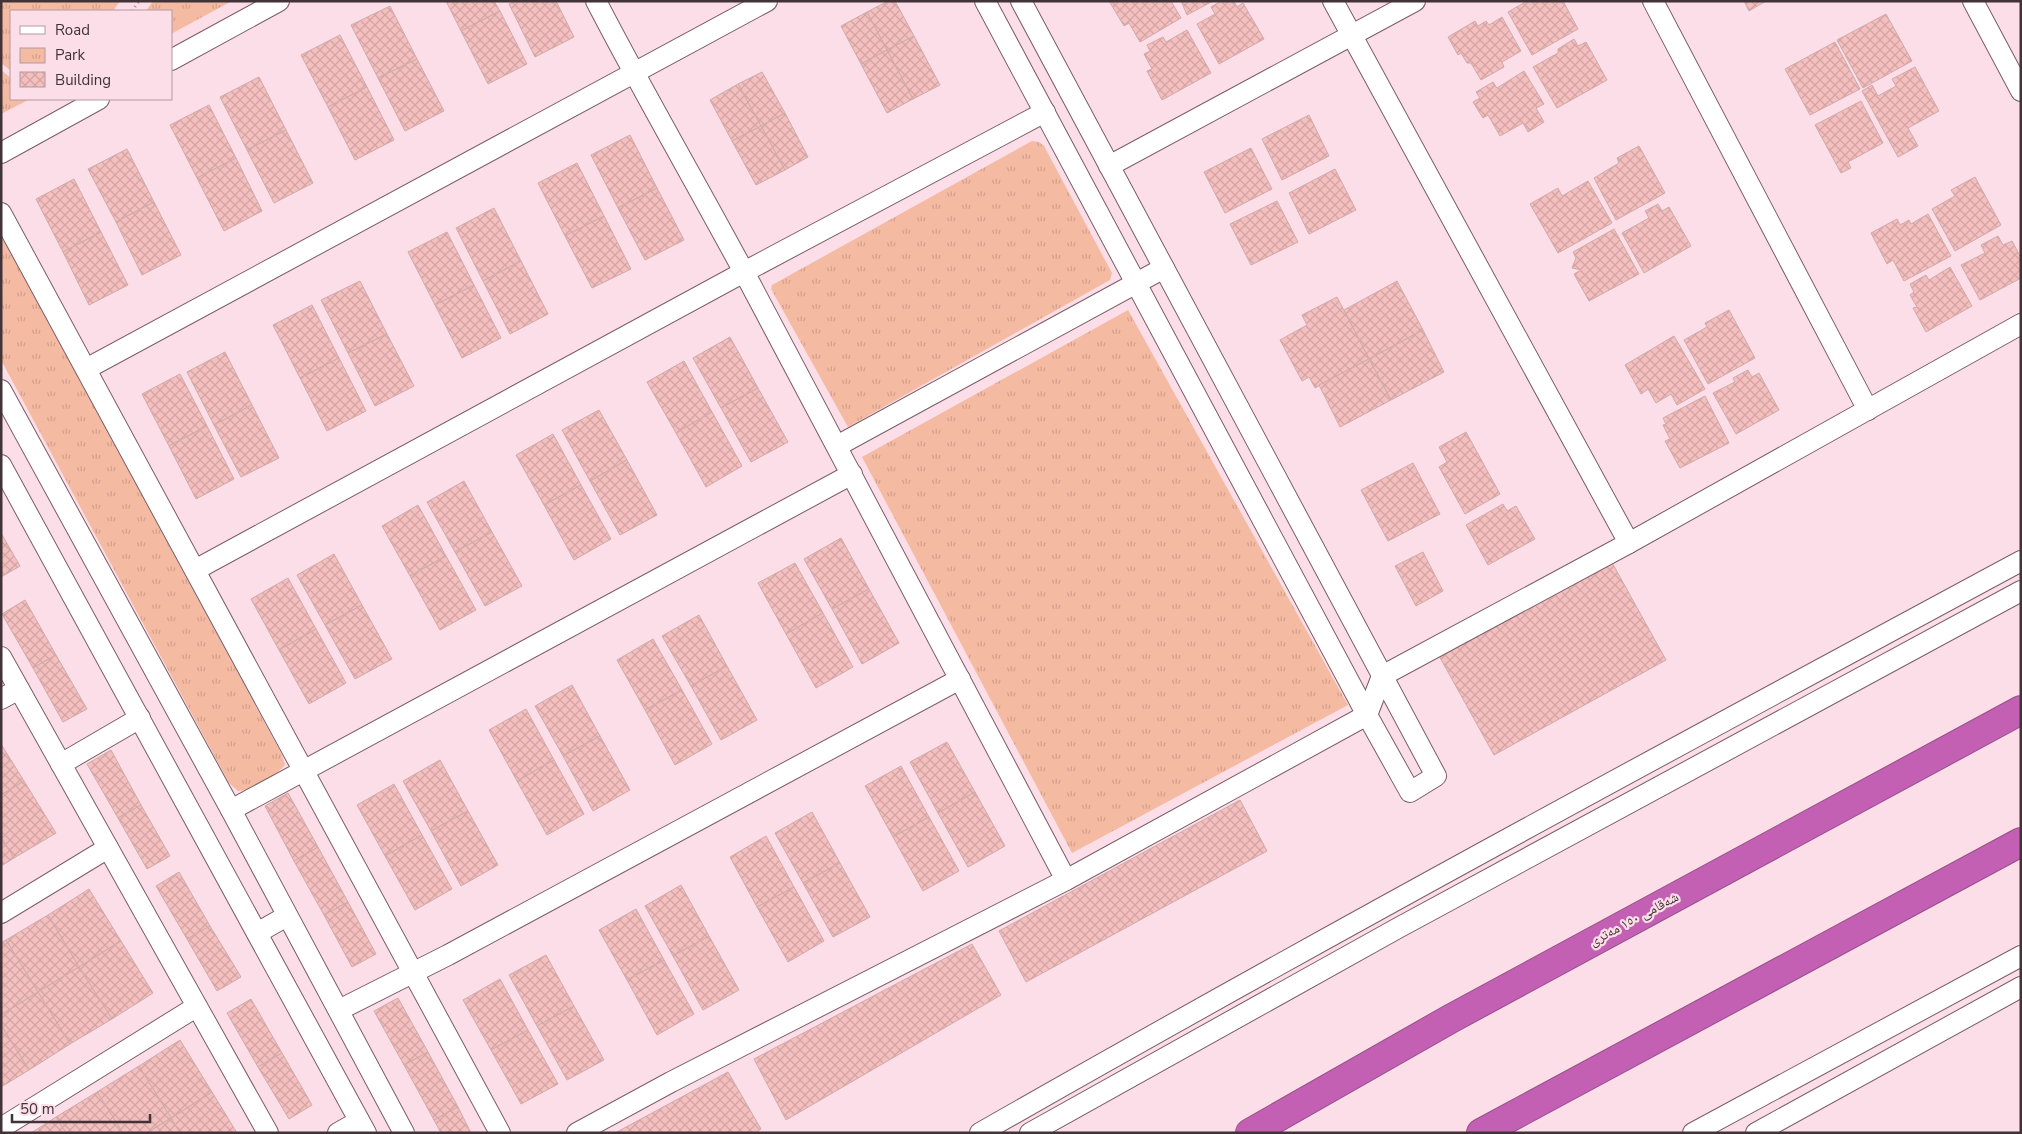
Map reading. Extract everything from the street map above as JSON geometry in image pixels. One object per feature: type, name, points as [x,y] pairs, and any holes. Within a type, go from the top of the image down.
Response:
[{"type":"highway","name":"شەقامی ١٥٠ مەتری","points":[[1250,1133],[1452,1018],[2021,710]]},
{"type":"highway","points":[[1481,1133],[2021,842]]},
{"type":"street","points":[[172,59],[279,1]]},
{"type":"street","points":[[596,1],[744,272],[1066,880]]},
{"type":"street","points":[[86,369],[767,1]]},
{"type":"street","points":[[985,1],[1410,792],[1436,776],[1021,1]]},
{"type":"street","points":[[1333,1],[1629,544]]},
{"type":"street","points":[[1109,166],[1415,1]]},
{"type":"street","points":[[1653,1],[1868,410]]},
{"type":"street","points":[[1973,1],[2021,91]]},
{"type":"street","points":[[1,153],[97,100]]},
{"type":"street","points":[[195,570],[744,272],[1045,112]]},
{"type":"street","points":[[1,213],[500,1133]]},
{"type":"street","points":[[837,446],[1164,268]]},
{"type":"street","points":[[577,1133],[671,1082],[1066,880],[1367,715],[1382,676],[1629,544],[2021,324]]},
{"type":"street","points":[[1,390],[232,810],[404,1133]]},
{"type":"street","points":[[1,465],[362,1127],[338,1133]]},
{"type":"street","points":[[232,810],[852,474]]},
{"type":"street","points":[[980,1133],[1138,1042],[1630,772],[2021,561]]},
{"type":"street","points":[[1030,1133],[1416,919],[2021,591]]},
{"type":"street","points":[[1,657],[268,1133]]},
{"type":"street","points":[[340,1010],[960,679]]},
{"type":"street","points":[[1,700],[19,689]]},
{"type":"street","points":[[60,764],[140,718]]},
{"type":"street","points":[[1,913],[108,848]]},
{"type":"street","points":[[257,933],[287,916]]},
{"type":"street","points":[[1693,1133],[2021,956]]},
{"type":"street","points":[[1756,1133],[2021,987]]},
{"type":"street","points":[[1,1128],[196,1007]]},
{"type":"green space","points":[[1,1],[120,1],[114,10],[10,10],[10,70],[1,63]]},
{"type":"green space","points":[[153,1],[232,1],[172,33],[172,10],[147,10]]},
{"type":"green space","points":[[1,70],[10,77],[10,100],[28,100],[1,114]]},
{"type":"green space","points":[[1032,141],[1039,142],[1044,146],[1112,273],[1110,280],[848,427],[771,289],[772,285]]},
{"type":"green space","points":[[1,234],[282,755],[285,765],[270,778],[257,785],[238,791],[229,783],[1,360]]},
{"type":"green space","points":[[1128,310],[1348,705],[1072,853],[862,457]]},
{"type":"building","points":[[446,1],[494,1],[500,11],[461,31]]},
{"type":"building","points":[[515,1],[556,1],[574,37],[535,57],[509,4]]},
{"type":"building","points":[[888,1],[895,1],[914,36],[887,50],[867,12]]},
{"type":"building","points":[[1109,1],[1171,1],[1181,18],[1140,42],[1129,23],[1124,26]]},
{"type":"building","points":[[1181,1],[1213,1],[1187,15]]},
{"type":"building","points":[[1221,1],[1234,1],[1237,7],[1243,3],[1264,39],[1219,64],[1197,24],[1215,14],[1211,7]]},
{"type":"building","points":[[1527,1],[1563,1],[1578,29],[1532,55],[1508,12]]},
{"type":"building","points":[[1744,1],[1766,1],[1749,11]]},
{"type":"building","points":[[390,6],[417,59],[378,78],[351,25]]},
{"type":"building","points":[[500,11],[527,64],[488,84],[461,31]]},
{"type":"building","points":[[867,12],[887,50],[861,64],[841,26]]},
{"type":"building","points":[[1886,14],[1912,61],[1863,88],[1837,40]]},
{"type":"building","points":[[1502,17],[1521,51],[1502,62],[1504,67],[1481,80],[1471,63],[1467,63],[1461,53],[1458,55],[1448,37],[1475,21],[1478,26],[1486,21],[1489,25]]},
{"type":"building","points":[[1187,30],[1211,73],[1162,100],[1147,71],[1152,69],[1144,54],[1150,51],[1147,45],[1163,37],[1166,42]]},
{"type":"building","points":[[340,35],[367,87],[328,107],[301,55]]},
{"type":"building","points":[[914,36],[940,85],[913,99],[887,50]]},
{"type":"building","points":[[1574,39],[1578,46],[1586,42],[1607,80],[1557,108],[1533,67],[1558,53],[1558,49]]},
{"type":"building","points":[[1835,42],[1860,89],[1810,115],[1785,69]]},
{"type":"building","points":[[887,50],[913,99],[887,113],[861,64]]},
{"type":"building","points":[[417,59],[444,111],[405,131],[378,78]]},
{"type":"building","points":[[1915,67],[1939,111],[1908,128],[1918,146],[1898,157],[1862,91],[1872,85],[1878,96],[1896,86],[1892,79]]},
{"type":"building","points":[[1524,71],[1544,104],[1536,108],[1544,122],[1528,132],[1523,123],[1500,136],[1488,115],[1483,118],[1473,102],[1480,98],[1476,92],[1493,82],[1497,88]]},
{"type":"building","points":[[762,72],[785,113],[761,126],[738,84]]},
{"type":"building","points":[[259,77],[286,130],[247,150],[220,97]]},
{"type":"building","points":[[738,84],[761,126],[732,141],[710,100]]},
{"type":"building","points":[[367,87],[394,140],[355,160],[328,107]]},
{"type":"building","points":[[1861,101],[1883,143],[1848,162],[1851,168],[1841,173],[1815,125]]},
{"type":"building","points":[[209,105],[236,158],[197,178],[170,125]]},
{"type":"building","points":[[785,113],[808,157],[785,170],[761,126]]},
{"type":"building","points":[[1309,115],[1329,156],[1282,180],[1262,139]]},
{"type":"building","points":[[761,126],[785,170],[756,185],[732,141]]},
{"type":"building","points":[[286,130],[313,183],[274,203],[247,150]]},
{"type":"building","points":[[630,135],[657,188],[618,208],[591,155]]},
{"type":"building","points":[[1639,146],[1665,193],[1616,220],[1594,178],[1619,163],[1617,158]]},
{"type":"building","points":[[1251,148],[1272,189],[1225,213],[1204,172]]},
{"type":"building","points":[[127,149],[154,202],[116,222],[88,169]]},
{"type":"building","points":[[236,158],[262,211],[224,231],[197,178]]},
{"type":"building","points":[[577,163],[604,216],[565,236],[538,183]]},
{"type":"building","points":[[1335,169],[1356,210],[1309,234],[1289,193]]},
{"type":"building","points":[[1975,177],[2001,225],[1955,251],[1932,209],[1955,196],[1951,190]]},
{"type":"building","points":[[74,179],[101,232],[63,252],[36,199]]},
{"type":"building","points":[[1588,181],[1612,223],[1558,253],[1530,204],[1558,188],[1562,196]]},
{"type":"building","points":[[657,188],[684,240],[645,260],[618,208]]},
{"type":"building","points":[[1277,201],[1298,242],[1251,265],[1230,224]]},
{"type":"building","points":[[154,202],[181,255],[142,275],[116,222]]},
{"type":"building","points":[[1658,204],[1662,211],[1669,207],[1691,246],[1644,273],[1622,233],[1649,218],[1645,211]]},
{"type":"building","points":[[494,208],[521,261],[483,281],[456,228]]},
{"type":"building","points":[[1928,214],[1951,256],[1904,281],[1893,260],[1887,264],[1871,233],[1897,219],[1900,225],[1909,220],[1911,224]]},
{"type":"building","points":[[604,216],[631,269],[592,288],[565,236]]},
{"type":"building","points":[[1614,229],[1639,274],[1589,301],[1574,274],[1581,270],[1572,268],[1576,258],[1573,252]]},
{"type":"building","points":[[101,232],[128,285],[89,305],[63,252]]},
{"type":"building","points":[[447,232],[474,285],[435,305],[408,252]]},
{"type":"building","points":[[1998,236],[2003,245],[2012,241],[2021,258],[2021,278],[1980,300],[1961,265],[1985,253],[1981,245]]},
{"type":"building","points":[[521,261],[548,314],[510,334],[483,281]]},
{"type":"building","points":[[1950,267],[1972,306],[1926,332],[1913,308],[1917,307],[1910,295],[1914,292],[1910,284],[1926,275],[1929,280]]},
{"type":"building","points":[[360,281],[387,334],[348,353],[321,300]]},
{"type":"building","points":[[1397,281],[1423,330],[1369,359],[1344,310]]},
{"type":"building","points":[[474,285],[501,338],[462,358],[435,305]]},
{"type":"building","points":[[1337,297],[1369,359],[1315,388],[1309,377],[1302,381],[1280,340],[1307,325],[1302,315]]},
{"type":"building","points":[[312,305],[339,358],[300,378],[273,325]]},
{"type":"building","points":[[1729,310],[1755,358],[1708,384],[1684,340],[1707,327],[1705,323]]},
{"type":"building","points":[[1423,330],[1444,372],[1391,400],[1369,359]]},
{"type":"building","points":[[387,334],[414,386],[375,406],[348,353]]},
{"type":"building","points":[[1674,336],[1705,389],[1677,405],[1671,394],[1656,403],[1648,389],[1641,394],[1625,365]]},
{"type":"building","points":[[730,337],[758,388],[721,408],[693,358]]},
{"type":"building","points":[[225,352],[252,405],[214,425],[187,372]]},
{"type":"building","points":[[339,358],[366,411],[327,431],[300,378]]},
{"type":"building","points":[[1369,359],[1391,400],[1340,427],[1319,385]]},
{"type":"building","points":[[684,361],[712,412],[676,433],[647,382]]},
{"type":"building","points":[[1748,370],[1752,377],[1759,373],[1779,410],[1736,434],[1713,393],[1735,382],[1733,378]]},
{"type":"building","points":[[180,374],[207,426],[169,446],[142,394]]},
{"type":"building","points":[[758,388],[788,442],[751,462],[721,408]]},
{"type":"building","points":[[1705,396],[1729,443],[1680,468],[1665,441],[1670,439],[1663,425],[1666,424],[1663,418]]},
{"type":"building","points":[[252,405],[279,458],[241,477],[214,425]]},
{"type":"building","points":[[599,410],[627,460],[590,481],[562,430]]},
{"type":"building","points":[[712,412],[742,466],[706,487],[676,433]]},
{"type":"building","points":[[207,426],[234,479],[196,499],[169,446]]},
{"type":"building","points":[[1466,432],[1500,494],[1465,514],[1439,467],[1447,462],[1439,447]]},
{"type":"building","points":[[553,434],[581,485],[544,505],[516,455]]},
{"type":"building","points":[[627,460],[657,515],[620,535],[590,481]]},
{"type":"building","points":[[1413,463],[1440,514],[1388,541],[1361,490]]},
{"type":"building","points":[[464,481],[492,532],[455,552],[427,502]]},
{"type":"building","points":[[581,485],[611,539],[574,560],[544,505]]},
{"type":"building","points":[[1503,504],[1507,511],[1516,506],[1535,539],[1488,565],[1466,525]]},
{"type":"building","points":[[418,505],[446,556],[410,576],[382,526]]},
{"type":"building","points":[[492,532],[522,586],[485,606],[455,552]]},
{"type":"building","points":[[1,533],[20,566],[1,577]]},
{"type":"building","points":[[841,538],[869,589],[832,609],[804,559]]},
{"type":"building","points":[[1423,552],[1443,591],[1416,606],[1395,566]]},
{"type":"building","points":[[334,554],[362,605],[325,625],[297,575]]},
{"type":"building","points":[[446,556],[476,610],[440,630],[410,576]]},
{"type":"building","points":[[1610,559],[1666,660],[1494,755],[1438,654]]},
{"type":"building","points":[[795,563],[823,613],[786,634],[758,583]]},
{"type":"building","points":[[288,578],[316,629],[279,650],[251,599]]},
{"type":"building","points":[[869,589],[899,643],[862,664],[832,609]]},
{"type":"building","points":[[25,600],[56,655],[33,668],[2,614]]},
{"type":"building","points":[[362,605],[392,659],[355,679],[325,625]]},
{"type":"building","points":[[823,613],[853,667],[816,688],[786,634]]},
{"type":"building","points":[[699,615],[727,666],[691,686],[662,636]]},
{"type":"building","points":[[316,629],[346,683],[309,704],[279,650]]},
{"type":"building","points":[[653,639],[682,690],[645,710],[617,660]]},
{"type":"building","points":[[56,655],[87,709],[63,722],[33,668]]},
{"type":"building","points":[[727,666],[757,720],[721,740],[691,686]]},
{"type":"building","points":[[572,685],[600,736],[563,756],[535,706]]},
{"type":"building","points":[[682,690],[712,744],[675,765],[645,710]]},
{"type":"building","points":[[526,709],[554,760],[517,781],[489,730]]},
{"type":"building","points":[[600,736],[630,790],[593,811],[563,756]]},
{"type":"building","points":[[947,742],[975,792],[938,813],[910,762]]},
{"type":"building","points":[[1,744],[24,781],[1,795]]},
{"type":"building","points":[[111,750],[141,805],[118,818],[87,764]]},
{"type":"building","points":[[440,760],[468,811],[431,831],[403,781]]},
{"type":"building","points":[[554,760],[584,814],[547,835],[517,781]]},
{"type":"building","points":[[901,766],[929,817],[893,837],[865,786]]},
{"type":"building","points":[[24,781],[56,833],[14,858],[1,837],[1,795]]},
{"type":"building","points":[[394,784],[422,835],[385,856],[357,805]]},
{"type":"building","points":[[975,792],[1005,846],[968,867],[938,813]]},
{"type":"building","points":[[288,793],[318,847],[294,861],[265,806]]},
{"type":"building","points":[[1240,800],[1267,851],[1026,982],[999,931]]},
{"type":"building","points":[[141,805],[170,856],[147,869],[118,818]]},
{"type":"building","points":[[468,811],[498,865],[461,886],[431,831]]},
{"type":"building","points":[[812,812],[840,863],[803,883],[775,833]]},
{"type":"building","points":[[929,817],[959,871],[923,891],[893,837]]},
{"type":"building","points":[[422,835],[452,889],[415,910],[385,856]]},
{"type":"building","points":[[766,836],[794,887],[757,907],[730,857]]},
{"type":"building","points":[[1,837],[14,858],[1,866]]},
{"type":"building","points":[[318,847],[348,902],[324,915],[294,861]]},
{"type":"building","points":[[840,863],[870,917],[833,937],[803,883]]},
{"type":"building","points":[[179,872],[210,926],[187,939],[156,886]]},
{"type":"building","points":[[681,885],[709,936],[673,956],[645,906]]},
{"type":"building","points":[[794,887],[824,941],[788,962],[757,907]]},
{"type":"building","points":[[89,889],[121,941],[79,967],[48,915]]},
{"type":"building","points":[[348,902],[376,954],[352,967],[324,915]]},
{"type":"building","points":[[636,909],[664,960],[627,980],[599,930]]},
{"type":"building","points":[[48,915],[79,967],[38,992],[6,940]]},
{"type":"building","points":[[210,926],[241,977],[217,991],[187,939]]},
{"type":"building","points":[[709,936],[739,990],[703,1010],[673,956]]},
{"type":"building","points":[[6,940],[38,992],[1,1015],[1,943]]},
{"type":"building","points":[[121,941],[153,993],[112,1019],[79,967]]},
{"type":"building","points":[[972,944],[1001,995],[786,1120],[754,1059]]},
{"type":"building","points":[[546,955],[574,1006],[537,1026],[509,975]]},
{"type":"building","points":[[664,960],[694,1014],[657,1035],[627,980]]},
{"type":"building","points":[[79,967],[112,1019],[70,1044],[38,992]]},
{"type":"building","points":[[500,979],[528,1030],[491,1050],[463,1000]]},
{"type":"building","points":[[38,992],[70,1044],[29,1070],[1,1025],[1,1015]]},
{"type":"building","points":[[398,998],[428,1052],[404,1065],[374,1011]]},
{"type":"building","points":[[251,999],[282,1053],[258,1067],[227,1013]]},
{"type":"building","points":[[574,1006],[604,1060],[567,1080],[537,1026]]},
{"type":"building","points":[[1,1025],[29,1070],[1,1087]]},
{"type":"building","points":[[528,1030],[558,1084],[521,1104],[491,1050]]},
{"type":"building","points":[[180,1040],[212,1092],[171,1118],[139,1066]]},
{"type":"building","points":[[428,1052],[458,1107],[434,1120],[404,1065]]},
{"type":"building","points":[[282,1053],[312,1105],[289,1119],[258,1067]]},
{"type":"building","points":[[139,1066],[171,1118],[147,1133],[123,1133],[97,1092]]},
{"type":"building","points":[[728,1072],[761,1129],[755,1133],[615,1133]]},
{"type":"building","points":[[97,1092],[123,1133],[66,1133],[56,1117]]},
{"type":"building","points":[[212,1092],[237,1133],[180,1133],[171,1118]]},
{"type":"building","points":[[458,1107],[471,1133],[441,1133],[434,1120]]},
{"type":"building","points":[[56,1117],[66,1133],[31,1133]]},
{"type":"building","points":[[171,1118],[180,1133],[147,1133]]}]
